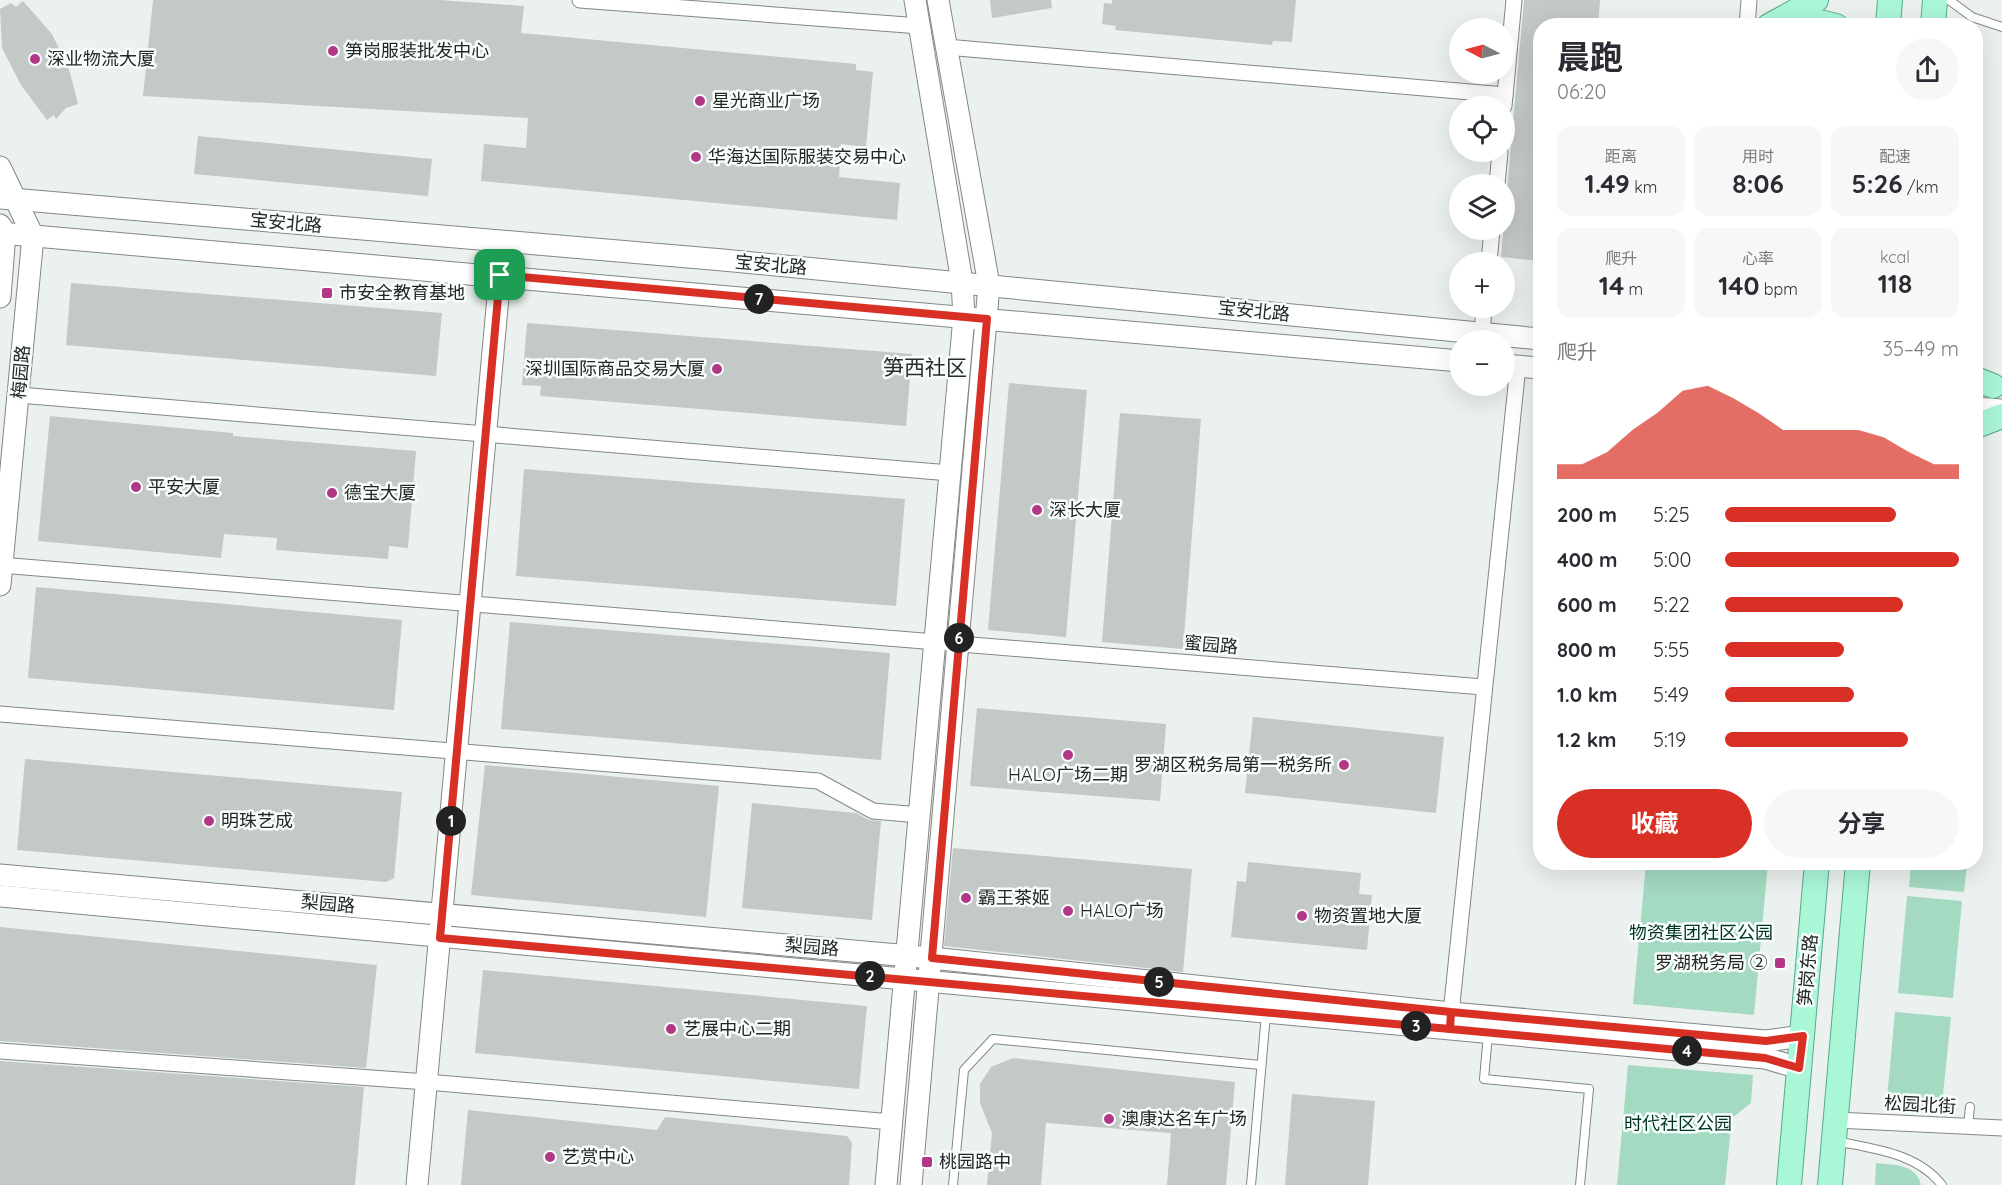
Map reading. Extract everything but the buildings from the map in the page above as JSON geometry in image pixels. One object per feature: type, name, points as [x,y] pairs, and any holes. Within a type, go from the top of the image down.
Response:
[{"type":"main road","points":[[1784,18],[1816,0]]},
{"type":"main road","points":[[1889,18],[1890,0]]},
{"type":"main road","points":[[1934,18],[1935,0]]},
{"type":"main road","points":[[1983,423],[2002,416]]},
{"type":"main road","name":"笋岗东路","points":[[1789,1185],[1816,870]]},
{"type":"main road","points":[[1830,1185],[1857,870]]},
{"type":"street","points":[[580,0],[920,26]]},
{"type":"street","points":[[886,1185],[964,317],[962,282],[915,0]]},
{"type":"street","points":[[911,1185],[989,285],[938,0]]},
{"type":"street","points":[[1505,96],[1514,0]]},
{"type":"street","points":[[1748,18],[1749,0]]},
{"type":"street","points":[[946,47],[1453,96]]},
{"type":"street","points":[[0,167],[8,199],[33,236]]},
{"type":"street","name":"宝安北路","points":[[8,199],[962,282],[1451,330]]},
{"type":"street","points":[[0,297],[2,231]]},
{"type":"street","name":"宝安北路","points":[[2,231],[33,236],[500,275],[1449,360]]},
{"type":"street","name":"梅园路","points":[[1,572],[33,236]]},
{"type":"street","points":[[417,1185],[500,275]]},
{"type":"street","name":"宝安北路","points":[[1515,336],[1533,338]]},
{"type":"street","points":[[1515,366],[1533,368]]},
{"type":"street","points":[[19,395],[486,432],[950,473]]},
{"type":"street","points":[[1450,1021],[1508,396]]},
{"type":"street","points":[[1983,409],[2002,410]]},
{"type":"street","name":"蜜园路","points":[[1,572],[471,603],[1483,687]]},
{"type":"street","points":[[0,714],[818,781],[873,811],[920,814]]},
{"type":"street","name":"梨园路","points":[[0,875],[932,958],[1450,1021],[1488,1032],[1765,1058],[1799,1068]]},
{"type":"street","name":"梨园路","points":[[0,896],[1266,1013],[1450,1021],[1766,1041],[1803,1036]]},
{"type":"street","points":[[0,1051],[427,1083],[892,1122]]},
{"type":"street","name":"松园北街","points":[[1835,1130],[1968,1126],[2002,1128]]},
{"type":"lane","points":[[1949,0],[1977,18]]},
{"type":"lane","points":[[1983,20],[2002,27]]},
{"type":"lane","points":[[1251,1185],[1266,1013]]},
{"type":"lane","points":[[1488,1032],[1484,1079],[1589,1089],[1580,1185]]},
{"type":"lane","points":[[953,1185],[964,1070],[993,1039],[1262,1065]]},
{"type":"lane","points":[[1968,1126],[1970,1107]]},
{"type":"lane","points":[[1835,1130],[1909,1158],[1932,1172],[1942,1185]]},
{"type":"green space","name":"物资集团社区公园","points":[[1645,870],[1767,870],[1754,1015],[1633,1004]]},
{"type":"green space","points":[[1910,870],[1966,870],[1964,892],[1909,887]]},
{"type":"green space","points":[[1907,896],[1962,901],[1953,998],[1898,993]]},
{"type":"green space","points":[[1895,1012],[1951,1017],[1941,1114],[1886,1109]]},
{"type":"green space","name":"时代社区公园","points":[[1628,1065],[1753,1075],[1751,1103],[1732,1118],[1725,1185],[1617,1185]]},
{"type":"green space","points":[[1876,1163],[1910,1169],[1915,1173],[1921,1185],[1875,1185]]},
{"type":"place","name":"笋岗服装批发中心","points":[[333,51]]},
{"type":"place","name":"深业物流大厦","points":[[35,59]]},
{"type":"place","name":"星光商业广场","points":[[700,101]]},
{"type":"place","name":"华海达国际服装交易中心","points":[[696,157]]},
{"type":"place","name":"市安全教育基地","points":[[327,293]]},
{"type":"place","name":"深圳国际商品交易大厦","points":[[717,369]]},
{"type":"place","name":"平安大厦","points":[[136,487]]},
{"type":"place","name":"德宝大厦","points":[[332,493]]},
{"type":"place","name":"深长大厦","points":[[1037,510]]},
{"type":"place","name":"HALO广场二期","points":[[1068,755]]},
{"type":"place","name":"罗湖区税务局第一税务所","points":[[1344,765]]},
{"type":"place","name":"明珠艺成","points":[[209,821]]},
{"type":"place","name":"霸王茶姬","points":[[966,898]]},
{"type":"place","name":"HALO广场","points":[[1068,911]]},
{"type":"place","name":"物资置地大厦","points":[[1302,916]]},
{"type":"place","name":"罗湖税务局 ②","points":[[1780,963]]},
{"type":"place","name":"艺展中心二期","points":[[671,1029]]},
{"type":"place","name":"澳康达名车广场","points":[[1109,1119]]},
{"type":"place","name":"艺赏中心","points":[[550,1157]]},
{"type":"place","name":"桃园路中","points":[[927,1162]]},
{"type":"district","name":"笋西社区","points":[[925,368]]},
{"type":"route","points":[[500,275],[440,938],[1450,1029],[1451,1012],[1766,1041],[1803,1036],[1799,1068],[1765,1058],[1450,1029],[1451,1012],[932,958],[987,319],[500,275]]}]
